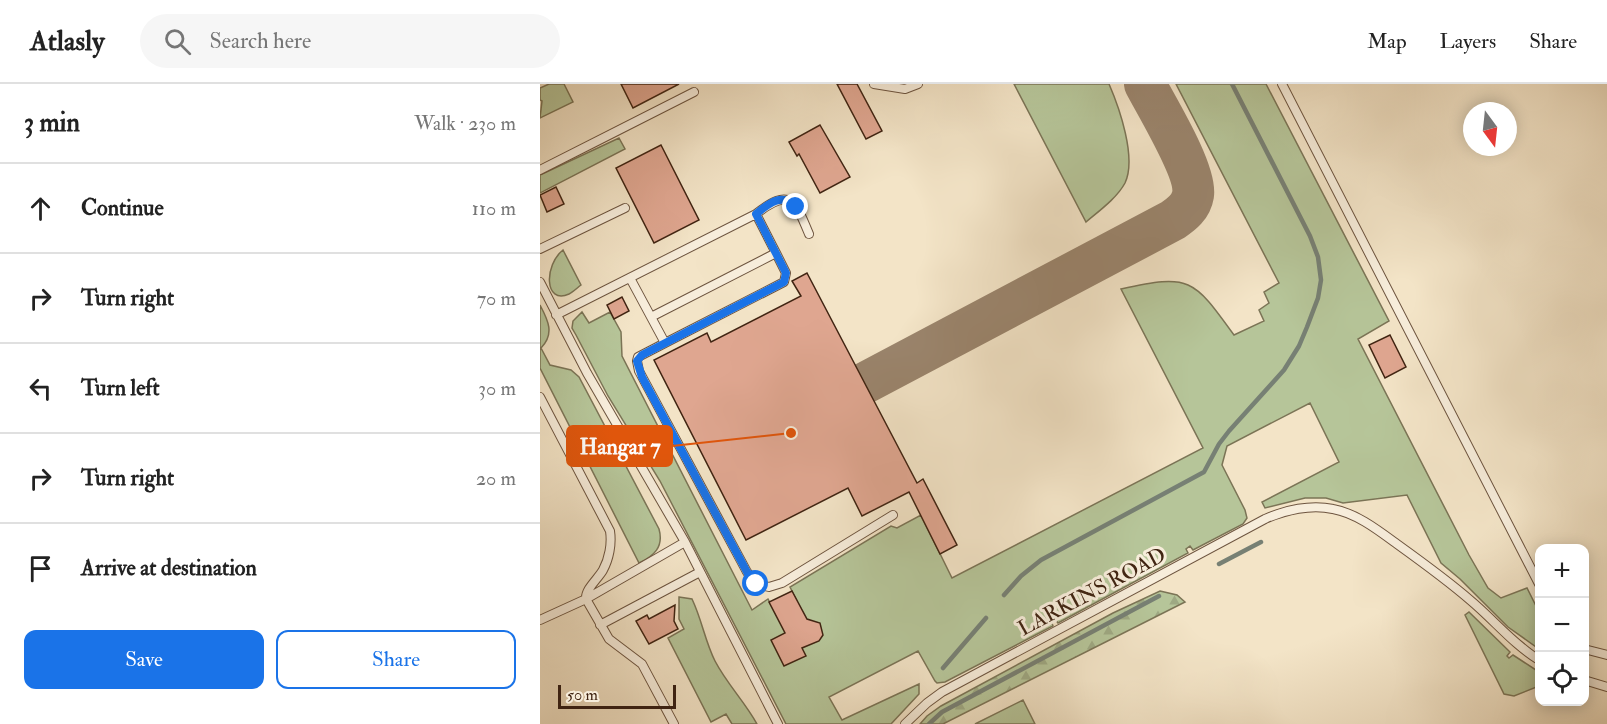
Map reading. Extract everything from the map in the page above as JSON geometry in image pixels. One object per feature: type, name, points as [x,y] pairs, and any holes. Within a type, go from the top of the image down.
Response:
[{"type":"lane","points":[[874,84],[905,89],[918,84]]},
{"type":"lane","points":[[1282,84],[1535,576]]},
{"type":"lane","points":[[540,170],[694,92]]},
{"type":"lane","points":[[556,315],[756,214],[771,202],[786,199],[796,207],[809,234]]},
{"type":"lane","points":[[540,249],[625,208]]},
{"type":"lane","points":[[756,214],[786,273],[784,282],[638,357],[639,371],[747,572],[756,584],[769,587],[782,583],[893,515]]},
{"type":"lane","points":[[651,317],[776,253]]},
{"type":"lane","points":[[630,278],[665,343]]},
{"type":"lane","points":[[540,282],[592,383],[685,542],[777,724]]},
{"type":"lane","points":[[540,397],[611,534],[605,565],[585,595],[586,599],[600,625],[613,642],[642,664],[674,724]]},
{"type":"lane","name":"LARKINS ROAD","points":[[905,724],[927,703],[949,688],[1266,519],[1305,508],[1320,507],[1338,510],[1377,529],[1472,601],[1519,647],[1535,657]]},
{"type":"lane","points":[[540,620],[586,599],[685,542]]},
{"type":"lane","points":[[600,625],[700,572]]},
{"type":"lane","points":[[1589,650],[1607,655]]},
{"type":"lane","points":[[1589,682],[1607,687]]},
{"type":"green space","points":[[549,84],[564,84],[573,102],[540,118],[542,101],[540,100],[540,88]]},
{"type":"green space","points":[[1014,84],[1109,84],[1128,147],[1128,173],[1125,183],[1117,194],[1086,222]]},
{"type":"green space","points":[[1176,84],[1266,84],[1389,321],[1358,339],[1488,588],[1501,598],[1527,588],[1535,604],[1535,646],[1508,627],[1441,563],[1407,495],[1343,503],[1326,498],[1305,498],[1265,508],[1262,502],[1339,462],[1310,403],[1227,446],[1222,465],[1245,510],[1247,518],[1243,524],[1193,550],[1190,546],[1186,549],[1188,553],[1058,623],[1055,619],[1051,621],[1053,626],[945,682],[935,681],[918,651],[829,697],[842,720],[919,684],[919,694],[891,724],[786,724],[660,481],[608,396],[572,328],[573,321],[582,312],[589,323],[610,312],[621,332],[622,356],[752,610],[768,599],[775,612],[797,601],[790,587],[891,526],[897,528],[921,515],[952,578],[1203,448],[1121,289],[1162,282],[1188,285],[1209,302],[1234,335],[1264,321],[1259,310],[1269,303],[1264,292],[1279,283]]},
{"type":"green space","points":[[619,138],[625,149],[540,193],[540,175]]},
{"type":"green space","points":[[563,250],[581,285],[569,294],[561,296],[555,294],[551,289],[550,273],[552,265]]},
{"type":"green space","points":[[540,305],[549,327],[548,337],[541,348],[550,365],[571,370],[579,377],[659,529],[659,546],[649,557],[639,563],[540,368]]},
{"type":"green space","points":[[1160,591],[1177,595],[1185,602],[943,724],[920,724],[941,706],[1113,613]]},
{"type":"green space","points":[[679,597],[692,599],[715,661],[757,724],[732,724],[726,714],[711,722],[668,638],[684,629],[679,619]]},
{"type":"green space","points":[[1469,612],[1510,652],[1507,656],[1509,658],[1513,655],[1535,669],[1535,688],[1514,696],[1504,694],[1465,615]]},
{"type":"green space","points":[[1023,700],[1035,724],[975,724]]},
{"type":"building","points":[[621,84],[679,84],[633,108]]},
{"type":"building","points":[[837,84],[857,84],[882,131],[866,139]]},
{"type":"building","points":[[820,125],[850,177],[820,193],[799,154],[797,156],[789,142]]},
{"type":"building","points":[[661,145],[699,220],[654,243],[616,168]]},
{"type":"building","points":[[556,187],[564,204],[547,212],[540,195]]},
{"type":"building","points":[[807,273],[917,483],[923,479],[957,545],[940,554],[909,492],[862,516],[848,488],[746,540],[654,360],[707,333],[711,342],[801,296],[792,281]]},
{"type":"building","points":[[622,297],[629,311],[614,319],[607,305]]},
{"type":"building","points":[[1390,335],[1406,367],[1385,378],[1369,345]]},
{"type":"building","points":[[792,591],[807,619],[820,623],[823,635],[819,641],[802,648],[806,656],[784,666],[771,640],[785,633],[769,602]]},
{"type":"building","points":[[675,605],[674,621],[678,629],[649,644],[636,621],[647,615],[649,619]]},
{"type":"waterway","points":[[1004,595],[1021,576],[1041,560],[1204,472],[1219,444],[1284,370],[1299,346],[1318,298],[1321,280],[1318,257],[1310,236],[1232,84]]},
{"type":"waterway","points":[[1219,564],[1261,542]]},
{"type":"waterway","points":[[929,724],[942,712],[1159,596]]},
{"type":"waterway","points":[[943,668],[986,618]]},
{"type":"taxiway","points":[[865,383],[1173,220],[1186,210],[1193,195],[1189,171],[1145,84]]},
{"type":"place","name":"Hangar 7","points":[[791,433]]},
{"type":"route","points":[[756,584],[747,572],[642,377],[637,361],[638,357],[784,282],[786,273],[756,214],[771,202],[780,199],[791,201],[796,207]]}]
